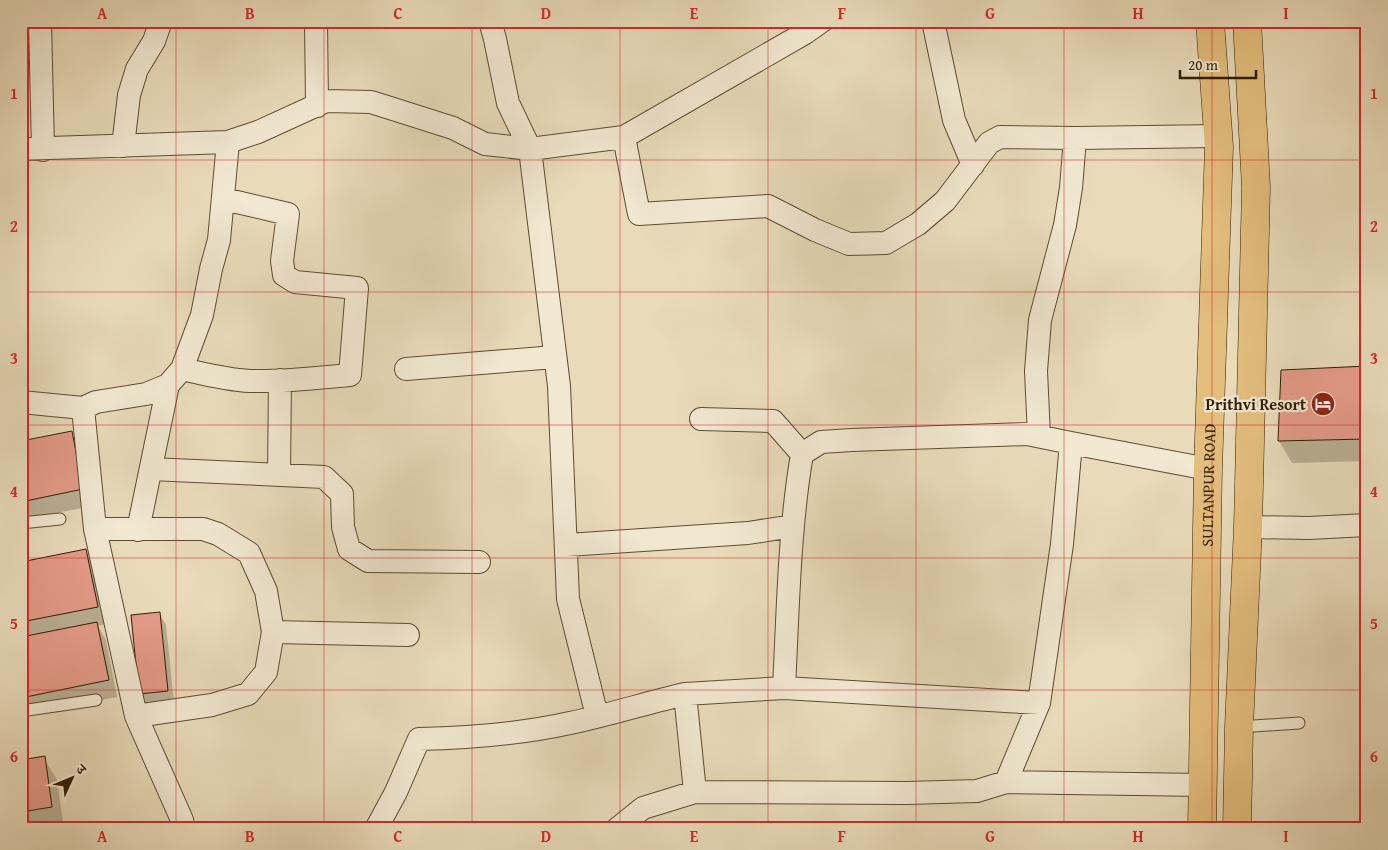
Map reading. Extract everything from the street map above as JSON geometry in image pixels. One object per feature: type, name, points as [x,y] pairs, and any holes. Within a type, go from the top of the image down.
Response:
[{"type":"highway","name":"SULTANPUR ROAD","points":[[1202,829],[1208,469],[1218,136],[1210,21]]},
{"type":"highway","points":[[1237,829],[1239,726],[1248,527],[1256,188],[1247,21]]},
{"type":"street","points":[[40,21],[32,149],[228,142],[258,132],[326,101],[371,102],[453,128],[485,144],[530,149],[624,137],[796,38],[822,21]]},
{"type":"street","points":[[123,146],[129,95],[137,69],[154,41],[161,21]]},
{"type":"street","points":[[316,21],[317,106]]},
{"type":"street","points":[[317,58],[334,21]]},
{"type":"street","points":[[490,21],[508,103],[530,149],[559,386],[568,599],[597,716]]},
{"type":"street","points":[[933,21],[954,120],[973,165]]},
{"type":"street","points":[[624,137],[639,214],[768,206],[815,230],[849,244],[886,243],[918,224],[945,201],[989,143],[1000,137],[1218,136]]},
{"type":"street","points":[[1039,436],[1036,371],[1040,320],[1065,225],[1071,188],[1075,138]]},
{"type":"street","points":[[138,530],[150,469],[175,377],[202,315],[219,240],[228,142]]},
{"type":"street","points":[[21,402],[83,408],[96,402],[146,394],[175,377],[214,376],[249,381],[350,375],[357,288],[296,282],[284,275],[282,261],[288,214],[224,199]]},
{"type":"street","points":[[406,369],[555,357]]},
{"type":"street","points":[[279,475],[280,380]]},
{"type":"street","points":[[83,408],[95,529],[136,716],[182,820],[184,829]]},
{"type":"street","points":[[701,419],[773,421],[802,454]]},
{"type":"street","points":[[784,688],[797,486],[802,454],[821,442],[1027,434],[1208,469]]},
{"type":"street","points":[[1006,782],[1039,704],[1062,544],[1072,443]]},
{"type":"street","points":[[150,469],[324,477],[342,494],[343,527],[349,549],[368,561],[479,562]]},
{"type":"street","points":[[1248,527],[1308,528],[1367,525]]},
{"type":"street","points":[[567,544],[748,533],[793,526]]},
{"type":"street","points":[[95,529],[203,529],[218,534],[249,553],[266,591],[273,632],[266,672],[248,694],[212,705],[136,716]]},
{"type":"street","points":[[273,632],[408,635]]},
{"type":"street","points":[[376,829],[396,792],[419,739],[472,738],[533,730],[685,694],[784,688],[1039,704]]},
{"type":"street","points":[[685,694],[695,792]]},
{"type":"street","points":[[617,829],[643,808],[695,792],[916,793],[977,791],[1006,782],[1203,785]]},
{"type":"lane","points":[[21,523],[60,519]]},
{"type":"lane","points":[[21,711],[96,700]]},
{"type":"lane","points":[[1239,726],[1298,723]]},
{"type":"building","name":"Prithvi Resort","points":[[1367,366],[1367,439],[1278,441],[1281,370]]},
{"type":"building","points":[[72,431],[83,489],[21,502],[21,441]]},
{"type":"building","points":[[86,549],[98,607],[21,622],[21,562]]},
{"type":"building","points":[[160,612],[168,691],[139,694],[131,615]]},
{"type":"building","points":[[97,622],[109,680],[21,698],[21,637]]},
{"type":"building","points":[[45,756],[52,807],[21,812],[21,760]]},
{"type":"building","points":[[61,825],[61,829],[36,829]]},
{"type":"place","name":"Prithvi Resort","points":[[1323,404]]}]
